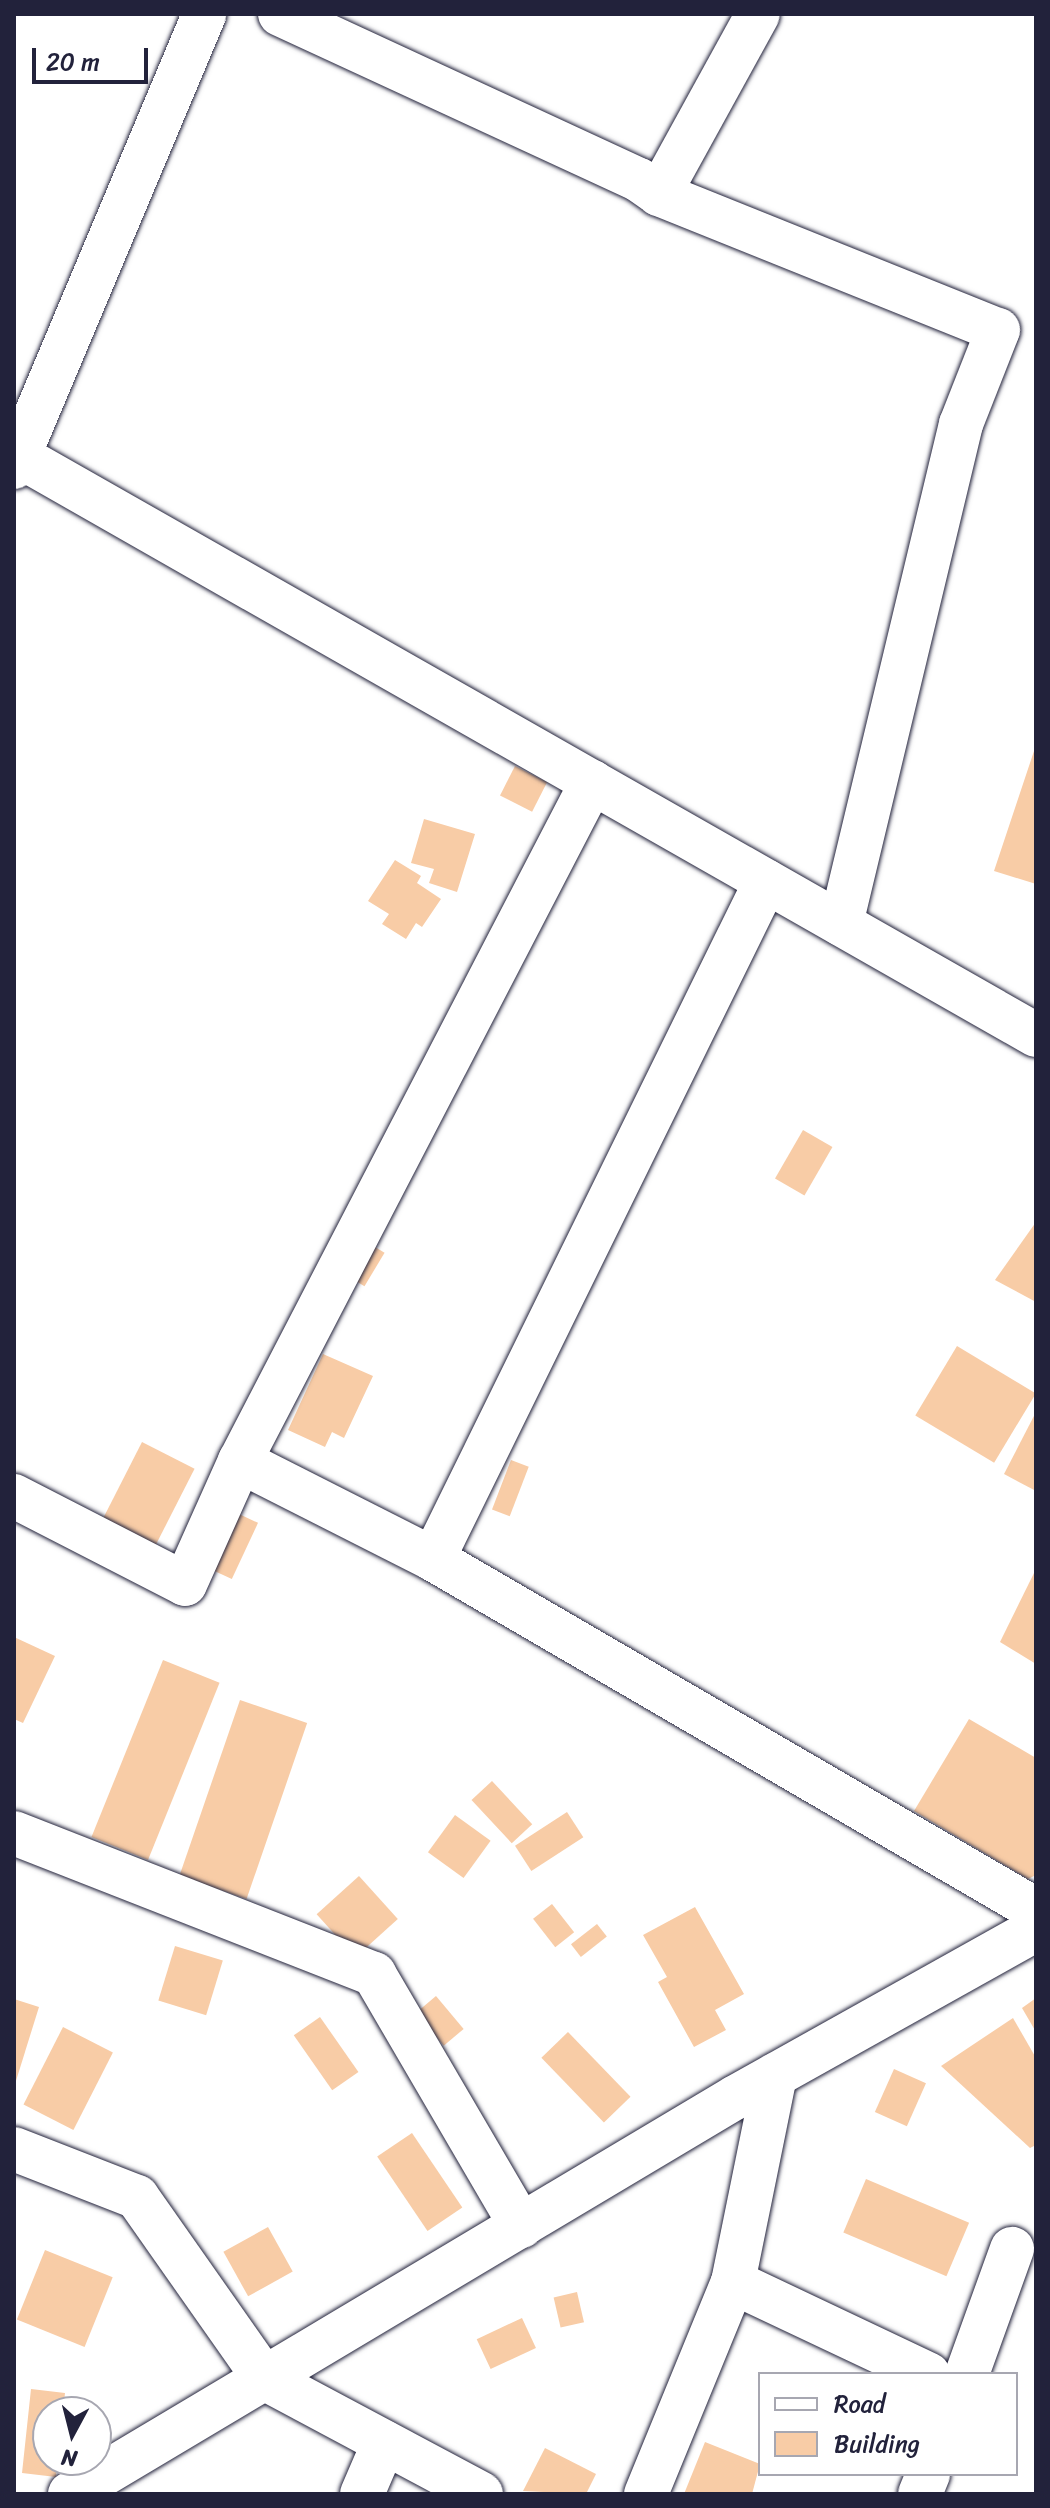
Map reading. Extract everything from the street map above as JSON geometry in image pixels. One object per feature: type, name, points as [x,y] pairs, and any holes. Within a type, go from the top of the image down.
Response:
[{"type":"street","points":[[204,14],[16,462],[592,782],[1036,1035]]},
{"type":"street","points":[[280,14],[639,180],[659,194],[998,330],[961,424],[841,924]]},
{"type":"street","points":[[659,194],[758,14]]},
{"type":"street","points":[[14,1496],[185,1584],[240,1461],[592,782]]},
{"type":"street","points":[[433,1559],[766,881]]},
{"type":"street","points":[[240,1461],[433,1559],[1036,1910]]},
{"type":"street","points":[[14,1833],[374,1974],[521,2226]]},
{"type":"street","points":[[70,2494],[775,2075],[1036,1929]]},
{"type":"street","points":[[646,2494],[733,2282],[775,2075]]},
{"type":"street","points":[[14,2149],[137,2197],[264,2378],[481,2494]]},
{"type":"street","points":[[968,2372],[1012,2249]]},
{"type":"street","points":[[733,2282],[924,2372]]},
{"type":"street","points":[[362,2494],[384,2443]]},
{"type":"building","points":[[1036,745],[1036,884],[994,871]]},
{"type":"building","points":[[515,766],[547,782],[532,812],[500,795]]},
{"type":"building","points":[[424,819],[475,834],[457,892],[429,883],[434,869],[411,863]]},
{"type":"building","points":[[395,860],[421,876],[417,883],[441,899],[422,927],[416,923],[406,939],[382,924],[389,914],[368,901]]},
{"type":"building","points":[[803,1130],[832,1147],[804,1195],[775,1178]]},
{"type":"building","points":[[1036,1222],[1036,1302],[995,1280]]},
{"type":"building","points":[[370,1244],[385,1253],[364,1286],[350,1277]]},
{"type":"building","points":[[957,1346],[1036,1393],[994,1463],[915,1415]]},
{"type":"building","points":[[323,1354],[373,1376],[344,1438],[332,1432],[325,1447],[288,1430]]},
{"type":"building","points":[[1036,1412],[1036,1491],[1004,1474]]},
{"type":"building","points":[[142,1442],[195,1469],[156,1545],[103,1518]]},
{"type":"building","points":[[511,1460],[529,1467],[510,1516],[492,1509]]},
{"type":"building","points":[[239,1514],[258,1523],[232,1579],[213,1570]]},
{"type":"building","points":[[1036,1569],[1036,1664],[1000,1642]]},
{"type":"building","points":[[14,1637],[55,1656],[23,1723],[14,1719]]},
{"type":"building","points":[[163,1660],[220,1683],[148,1860],[91,1837]]},
{"type":"building","points":[[240,1700],[307,1723],[247,1899],[179,1876]]},
{"type":"building","points":[[969,1719],[1036,1758],[1036,1875],[1028,1879],[914,1811]]},
{"type":"building","points":[[492,1781],[532,1824],[512,1843],[472,1800]]},
{"type":"building","points":[[567,1812],[583,1837],[531,1871],[515,1846]]},
{"type":"building","points":[[455,1815],[491,1841],[464,1878],[428,1852]]},
{"type":"building","points":[[359,1876],[398,1919],[355,1957],[317,1914]]},
{"type":"building","points":[[552,1904],[574,1932],[555,1947],[533,1919]]},
{"type":"building","points":[[695,1907],[744,1994],[715,2010],[726,2030],[694,2047],[658,1982],[667,1977],[643,1935]]},
{"type":"building","points":[[597,1924],[607,1937],[581,1957],[571,1944]]},
{"type":"building","points":[[175,1946],[223,1961],[206,2015],[158,2001]]},
{"type":"building","points":[[436,1996],[464,2029],[444,2046],[416,2013]]},
{"type":"building","points":[[1036,1998],[1036,2032],[1022,2008]]},
{"type":"building","points":[[14,1999],[39,2007],[15,2084],[14,2084]]},
{"type":"building","points":[[320,2017],[358,2072],[332,2090],[294,2035]]},
{"type":"building","points":[[1013,2018],[1036,2058],[1036,2145],[1030,2148],[941,2066]]},
{"type":"building","points":[[63,2027],[113,2052],[73,2130],[24,2105]]},
{"type":"building","points":[[568,2032],[631,2097],[604,2122],[541,2058]]},
{"type":"building","points":[[894,2069],[926,2083],[907,2126],[875,2112]]},
{"type":"building","points":[[412,2133],[462,2208],[428,2231],[377,2156]]},
{"type":"building","points":[[866,2179],[969,2223],[946,2276],[843,2232]]},
{"type":"building","points":[[268,2227],[293,2272],[248,2296],[223,2252]]},
{"type":"building","points":[[45,2250],[113,2277],[85,2347],[17,2320]]},
{"type":"building","points":[[577,2292],[584,2322],[561,2328],[554,2297]]},
{"type":"building","points":[[522,2318],[536,2348],[491,2369],[477,2339]]},
{"type":"building","points":[[31,2389],[65,2393],[65,2396],[32,2396],[32,2474],[22,2473]]},
{"type":"building","points":[[705,2442],[758,2463],[752,2494],[684,2494]]},
{"type":"building","points":[[545,2448],[596,2474],[586,2494],[523,2491]]}]
